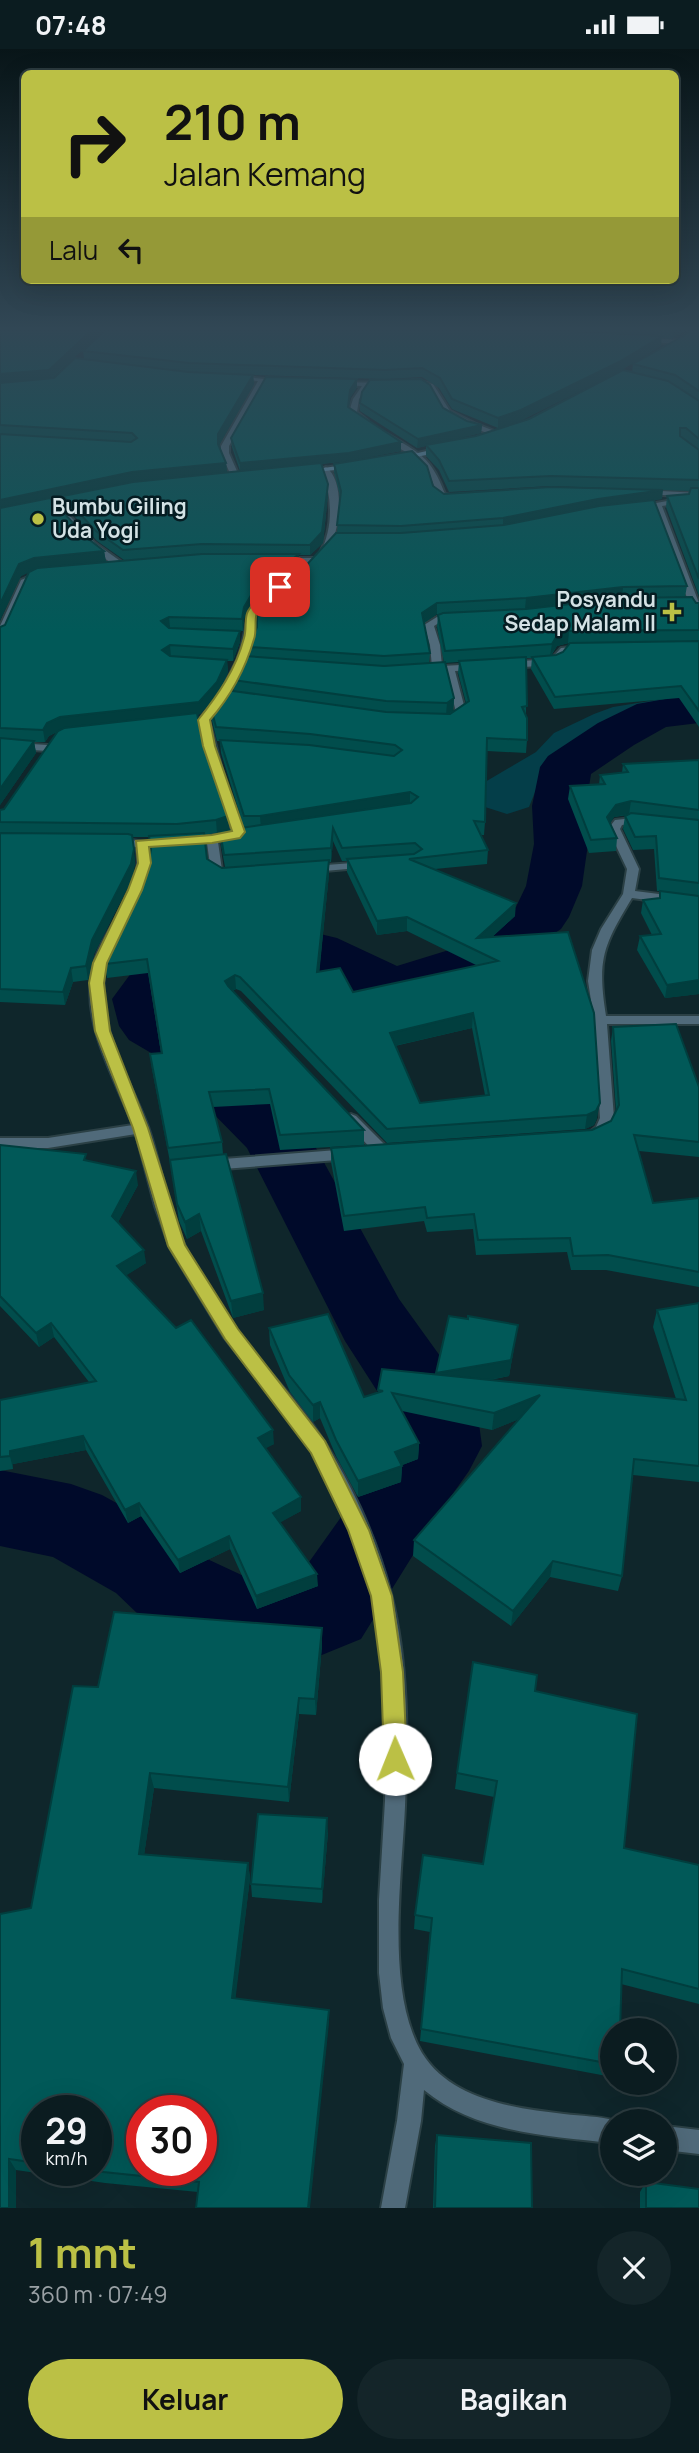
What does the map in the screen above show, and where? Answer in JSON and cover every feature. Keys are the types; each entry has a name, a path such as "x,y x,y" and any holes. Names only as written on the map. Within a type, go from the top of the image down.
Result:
{"street":[{"path":"234,431 225,446 232,478 247,477"},
{"path":"376,431 416,454 433,471 442,496 465,498"},
{"path":"488,431 498,434"},
{"path":"485,438 507,431"},
{"path":"384,460 460,445"},
{"path":"302,472 327,473 360,464"},
{"path":"305,570 324,552 332,538 334,491 327,473"},
{"path":"640,492 699,496"},
{"path":"633,507 699,496"},
{"path":"67,502 51,506 92,545 121,566"},
{"path":"657,504 667,525 684,583 697,607"},
{"path":"332,538 345,538"},
{"path":"273,561 314,561"},
{"path":"110,567 146,564"},
{"path":"0,636 25,580 55,573"},
{"path":"192,721 204,720 224,697 250,637 250,622 256,606 288,583"},
{"path":"682,603 697,607"},
{"path":"437,670 435,645 429,625 440,619 463,617"},
{"path":"237,636 250,637"},
{"path":"502,666 554,662 558,660 561,651 593,649"},
{"path":"223,667 253,664"},
{"path":"411,671 489,666"},
{"path":"438,722 457,719 461,713 450,669"},
{"path":"224,697 237,699"},
{"path":"204,720 209,746 239,829 236,835"},
{"path":"0,745 51,744 40,759"},
{"path":"209,746 222,747"},
{"path":"578,1138 589,1137 602,1130 607,1118 600,1020 594,981 598,950 607,929 629,894 633,869 614,829 619,822 650,820"},
{"path":"177,842 249,836"},
{"path":"212,839 217,872 224,876 236,875"},
{"path":"97,840 147,844 145,863 100,963 96,983 103,1031 160,1171 177,1246 231,1334 318,1447 358,1530 382,1596 392,1672 395,1739 389,1935 393,1997 404,2044 415,2064 441,2090 506,2118 600,2130"},
{"path":"297,870 374,865"},
{"path":"629,894 699,903"},
{"path":"600,1020 699,1020"},
{"path":"192,1167 388,1151 345,1112"},
{"path":"0,1143 48,1143 141,1128"},
{"path":"393,2208 410,2121 415,2064"},
{"path":"677,2139 699,2142"}],"shaded area":[{"path":"699,693 696,702 685,709 633,717 620,727 546,765 529,807 507,814 485,807 485,782 536,752 554,733 613,707"}],"building":[{"path":"95,431 220,431 218,444 226,463 132,472 0,500 0,434 131,442 137,438 132,433"},
{"path":"235,431 384,431 401,442 349,453 240,463 231,438"},
{"path":"405,431 456,431 418,439"},
{"path":"492,431 680,431 680,436 699,450 699,480 551,476 449,481 439,460 426,445"},
{"path":"689,431 699,431 699,439"},
{"path":"412,451 427,466 433,486 444,494 551,487 663,490 598,499 503,518 401,526 337,525 341,491 334,464"},
{"path":"321,463 328,484 322,532 310,545 202,544 123,550 96,531 63,496 133,482"},
{"path":"691,488 699,488 699,579 667,496 689,494"},
{"path":"50,498 86,537 104,551 34,558 19,564 0,604 0,508"},
{"path":"654,500 687,586 623,587 526,598 437,603 422,613 430,653 384,656 249,647 257,627 257,611 262,598 301,571 336,533 401,533 504,525 599,506"},
{"path":"202,554 299,554 256,587 244,607 242,619 169,617 161,621 169,628 240,631 233,649 170,645 162,650 170,656 227,660 217,682 199,702 60,717 47,723 43,730 0,728 0,627 5,625 29,572 37,568"},
{"path":"692,597 699,603 699,630 569,631 558,634 552,644 445,651 438,615 624,598"},
{"path":"699,641 699,711 681,686 555,697 532,657 556,655 563,652 570,643"},
{"path":"244,656 384,666 445,662 454,698 447,703 386,701 233,680"},
{"path":"526,657 527,706 522,707 527,718 527,740 487,738 485,822 474,821 488,850 409,859 516,903 477,938 568,932 594,1013 600,1103 596,1111 587,1115 387,1129 240,977 235,975 225,981 228,986 364,1130 280,1135 269,1089 209,1092 222,1142 168,1148 150,1054 162,1053 147,959 105,964 112,939 147,868 151,850 149,836 204,833 207,859 222,868 329,860 317,972 340,968 353,992 498,961 407,917 377,921 347,859 414,854 422,849 415,843 342,848 333,828 331,848 224,855 220,831 411,803 418,797 410,792 260,816 244,816 220,740 309,745 394,756 402,750 395,745 310,734 216,727 211,708 226,690 386,712 450,714 469,701 459,661","holes":["473,1013 489,1095 420,1103 390,1033"]},
{"path":"197,713 201,734 228,816 177,824 0,822 0,810 4,809 58,731 64,728"},
{"path":"0,738 34,741 0,789"},
{"path":"699,760 699,810 631,801 616,805 607,817 617,838 591,840 570,786 605,784 600,775 628,772 623,764"},
{"path":"631,813 699,820 699,883 659,878 656,836 635,837 625,816"},
{"path":"0,833 132,835 134,849 131,864 92,940 86,966 71,968 63,992 0,989"},
{"path":"660,891 699,896 699,980 667,985 640,936 661,934 643,900 660,898"},
{"path":"676,1024 699,1087 699,1142 634,1135 653,1203 699,1198 699,1272 608,1255 573,1256 570,1238 478,1240 474,1214 427,1218 425,1207 344,1216 331,1148 592,1130 611,1121 619,1105 613,1027"},
{"path":"0,1145 86,1154 84,1160 136,1171 112,1216 144,1250 117,1266 176,1328 191,1320 273,1430 258,1438 301,1497 273,1513 317,1574 256,1596 229,1536 178,1560 139,1503 125,1510 83,1436 10,1451 10,1456 0,1457 0,1400 96,1381 51,1323 36,1333 0,1296"},
{"path":"226,1154 263,1293 231,1301 199,1214 185,1222 177,1204 170,1160"},
{"path":"699,1303 699,1466 634,1459 622,1576 553,1561 513,1611 414,1540 540,1395 494,1413 392,1393 419,1443 395,1452 402,1466 358,1481 320,1402 313,1405 289,1375 269,1328 328,1314 364,1397 383,1391 378,1390 382,1369 686,1400 657,1310"},
{"path":"449,1316 468,1319 468,1316 518,1325 511,1360 436,1373"},
{"path":"114,1612 322,1628 315,1699 299,1698 288,1787 150,1773 139,1854 248,1863 232,1998 329,2010 308,2208 196,2208 199,2186 217,2186 217,2095 126,2095 126,2174 112,2173 112,2095 21,2095 21,2161 9,2159 9,2208 0,2208 0,1914 31,1908 73,1686 98,1687"},
{"path":"473,1662 537,1675 535,1691 637,1714 624,1848 699,1865 699,1989 622,1969 620,2018 600,2018 600,2062 421,2029 432,1918 415,1915 423,1855 483,1864 497,1781 457,1773"},
{"path":"258,1814 327,1818 322,1889 251,1884"},
{"path":"437,2135 531,2143 532,2208 435,2208"},
{"path":"646,2186 699,2189 699,2208 646,2208"}],"waterway":[{"path":"0,1508 71,1522 147,1565 171,1586 239,1619 285,1627 329,1609 409,1487 440,1446 437,1416 372,1320 275,1134 181,1042 151,1026 143,999 162,974 201,950 262,948 316,951 393,988 470,963 540,917 554,886 561,844 559,806 566,767 616,734 654,714 699,708"}],"place":[{"name":"Bumbu Giling Uda Yogi","path":"38,519"},
{"name":"Posyandu Sedap Malam II","path":"672,612"}],"route":[{"path":"280,587 262,600 251,613 250,637 240,663 224,697 204,720 209,746 238,832 225,838 141,844 145,851 145,863 100,963 96,983 103,1031 141,1128 177,1246 231,1334 318,1447 358,1530 382,1596 392,1672 395,1759"}]}
